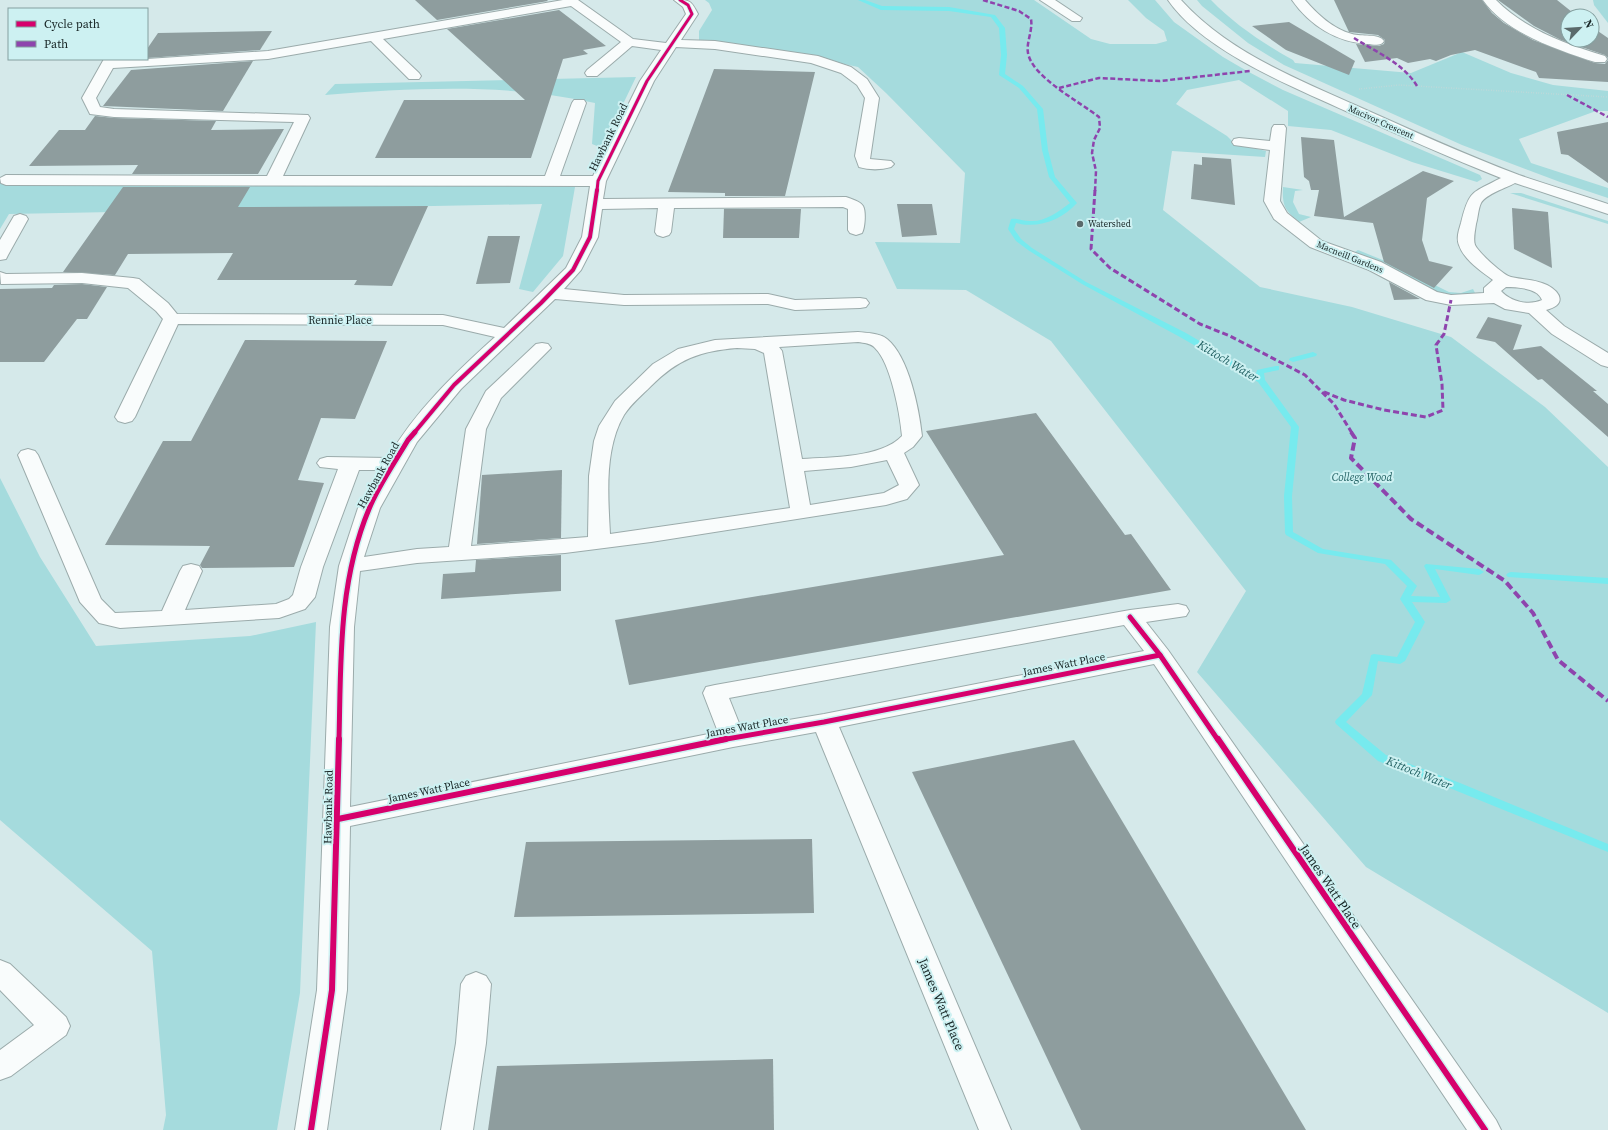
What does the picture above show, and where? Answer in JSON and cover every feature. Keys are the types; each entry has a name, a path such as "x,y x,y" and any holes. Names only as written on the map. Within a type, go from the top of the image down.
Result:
{"street":[{"name":"Hawbank Road","path":"311,1130 332,990 338,819 342,627 350,566 369,508 408,440 454,385 573,270 590,237 598,182 646,81 692,14 688,5 680,0"},
{"path":"1046,0 1076,18"},
{"name":"Macivor Crescent","path":"1174,0 1192,20 1218,40 1276,75 1448,152 1514,178 1608,209"},
{"path":"1298,0 1308,12 1320,22 1347,37 1378,41"},
{"path":"1489,0 1522,28 1571,50 1600,59"},
{"path":"273,180 303,118 114,113 95,111 89,98 109,62 268,55 572,1 628,42 672,45 715,45 813,59 846,70 862,82 872,98 862,156 864,164 886,164"},
{"path":"374,37 414,76"},
{"path":"1333,44 1347,37"},
{"path":"592,73 628,42"},
{"path":"1550,56 1571,50"},
{"path":"551,181 579,102"},
{"name":"Macneill Gardens","path":"1279,128 1272,201 1280,216 1316,244 1375,266 1432,296 1451,300 1496,298"},
{"path":"1240,142 1277,146"},
{"path":"1506,282 1478,260 1467,245 1466,234 1474,201 1482,194 1514,178"},
{"path":"6,180 598,182"},
{"path":"595,204 846,202 856,208 856,230"},
{"path":"663,232 668,203"},
{"path":"0,255 20,219"},
{"path":"0,277 1,279 82,278 133,283 162,307 172,319 157,354 125,417"},
{"path":"1506,282 1520,282 1533,285 1544,290 1550,296 1551,302 1544,306 1533,308 1513,306 1496,298 1492,292 1493,288 1498,284 1506,282"},
{"path":"550,293 624,300 768,299 795,305 860,303"},
{"path":"1533,308 1558,330 1608,361"},
{"name":"Rennie Place","path":"172,319 443,320 507,334"},
{"path":"599,542 598,509 600,468 605,438 614,414 656,369 671,358 708,346 753,343 858,337 871,338 881,344 893,359 911,419 912,436 904,445 893,451 869,457 792,466"},
{"path":"753,343 766,345 774,350 801,513"},
{"path":"459,553 476,429 493,395 542,348"},
{"path":"350,566 417,556 599,542 651,536 801,513 898,496 906,490 909,485 893,451"},
{"path":"28,455 91,602 107,618 120,621 279,611 297,604 304,597 312,567 351,463"},
{"path":"327,463 394,464"},
{"path":"170,618 191,571"},
{"name":"James Watt Place","path":"733,738 715,693 1130,617 1178,611"},
{"name":"James Watt Place","path":"1130,617 1160,655 1485,1130"},
{"name":"James Watt Place","path":"338,819 733,738 824,722 1160,655"},
{"name":"James Watt Place","path":"824,722 995,1130"},
{"path":"0,972 55,1026 0,1067"},
{"path":"457,1130 471,1043 476,984"}],"path":[{"path":"1353,90 1398,85 1608,97"}],"green space":[{"name":"College Wood","path":"705,0 1034,0 1091,39 1110,44 1156,44 1167,41 1164,31 1146,18 1128,0 1155,0 1174,22 1223,57 1247,71 1283,90 1480,175 1482,179 1477,182 1412,162 1331,130 1288,126 1288,111 1239,80 1187,90 1176,104 1227,136 1235,144 1266,151 1265,157 1172,151 1163,210 1260,287 1352,307 1451,337 1545,407 1608,467 1608,1013 1366,867 1197,672 1246,591 1051,341 966,290 897,289 875,242 960,243 965,173 886,93 858,67 794,53 699,40 699,31 712,10 709,3"},
{"path":"1197,0 1211,0 1230,18 1260,40 1293,60 1295,63 1411,73 1462,52 1511,73 1553,85 1608,91 1608,111 1596,111 1519,139 1531,163 1608,188 1608,198 1560,182 1462,145 1284,65 1248,43 1202,6"},
{"path":"1593,0 1608,0 1608,23 1600,13 1600,8 1596,8"},
{"path":"636,77 602,148 592,144 595,103 528,92 494,90 392,90 325,95 335,84"},
{"path":"0,181 551,181 575,187 563,256 533,292 519,289 542,204 9,214 0,229"},
{"path":"1283,187 1303,190 1295,191 1293,202 1299,214 1311,217 1299,222 1290,214 1285,207"},
{"path":"1510,193 1521,193 1608,221 1608,224"},
{"path":"1358,250 1390,263 1449,292 1461,293 1473,289 1475,293 1460,297 1439,293 1352,254"},
{"path":"0,478 40,557 96,646 250,636 316,622 300,993 277,1130 163,1130 166,1115 152,951 0,820"}],"building":[{"path":"415,0 547,0 548,1 437,20"},
{"path":"1334,0 1482,0 1492,13 1504,23 1533,40 1595,63 1605,64 1608,60 1608,82 1539,78 1536,72 1475,50 1451,55 1436,61 1430,59 1408,63 1397,58 1365,62 1356,44 1379,46 1384,44 1385,40 1378,35 1349,32"},
{"path":"1498,0 1557,0 1567,8 1560,8 1560,39 1534,26"},
{"path":"559,10 606,46 583,50 588,54 563,59 531,158 375,158 404,100 525,100 447,29"},
{"path":"1289,22 1355,61 1349,75 1286,50 1252,26"},
{"path":"272,31 260,50 148,58 148,48 158,33"},
{"path":"1600,32 1608,38 1608,58 1605,55 1584,48 1600,48"},
{"path":"253,61 223,111 103,106 131,70"},
{"path":"714,69 815,72 785,196 725,196 725,193 668,192"},
{"path":"95,116 114,118 216,121 211,130 284,129 258,174 132,174 138,165 29,166 59,130 85,130"},
{"path":"1608,122 1608,183 1568,155 1561,154 1557,132"},
{"path":"1301,137 1334,140 1344,217 1423,171 1454,181 1427,198 1422,240 1429,261 1453,267 1434,288 1384,262 1373,223 1314,216 1319,190 1311,190 1309,181 1304,177"},
{"path":"1202,157 1231,159 1235,205 1191,199 1194,164 1202,165"},
{"path":"123,187 250,187 238,207 428,206 392,286 354,285 357,280 217,280 233,253 128,254 115,275 63,272"},
{"path":"897,204 932,204 937,235 902,237"},
{"path":"1512,208 1548,212 1552,268 1514,249"},
{"path":"724,209 801,209 799,238 723,238"},
{"path":"488,236 520,236 510,283 476,284"},
{"path":"1389,282 1420,299 1394,300"},
{"path":"82,284 107,287 87,319 77,319 44,362 0,362 0,289 52,288 54,285"},
{"path":"1488,317 1522,325 1513,350 1541,346 1597,391 1593,391 1608,404 1608,437 1542,379 1538,380 1495,342 1476,338"},
{"path":"245,340 387,341 355,419 321,418 298,480 324,483 294,567 202,568 200,565 210,546 105,545 163,441 191,441"},
{"path":"1036,413 1125,535 1131,534 1171,590 629,685 615,620 1004,555 926,431"},
{"path":"562,470 561,538 477,544 482,475"},
{"path":"561,555 561,591 441,599 443,574 475,572 476,560"},
{"path":"1074,740 1306,1130 1081,1130 912,772"},
{"path":"812,839 814,913 514,917 526,842"},
{"path":"773,1059 774,1130 488,1130 497,1066"}],"waterway":[{"name":"Kittoch Water","path":"861,0 881,8 949,9 993,16 1002,28 1004,55 1002,75 1021,87 1040,109 1045,150 1052,177 1074,203 1053,217 1038,223 1013,220 1011,229 1018,240 1084,283 1183,335 1261,380"},
{"path":"1293,360 1313,354"},
{"path":"1261,380 1260,372 1276,368"},
{"name":"Kittoch Water","path":"1261,380 1295,427 1288,496 1289,533 1321,551 1388,562 1412,586 1405,599"},
{"path":"1405,599 1446,600 1429,566 1479,572"},
{"path":"1511,575 1608,581"},
{"name":"Kittoch Water","path":"1405,599 1420,622 1400,661 1374,657 1367,695 1340,722 1382,758 1456,786 1608,848"}],"marked path":[{"path":"983,0 1019,11 1031,19 1032,28 1028,45 1028,54 1031,62 1058,88 1099,117 1100,128 1094,140 1092,153 1096,171 1091,249 1110,268 1200,324 1230,336 1305,375 1334,404 1355,438 1351,458 1411,519 1505,581 1533,613 1558,660 1608,701"},
{"path":"1354,38 1398,65 1413,79 1417,86"},
{"path":"1059,88 1099,78 1160,81 1250,71"},
{"path":"1567,95 1608,117"},
{"path":"1324,392 1344,400 1384,410 1426,417 1443,410 1442,384 1436,345 1444,334 1451,300"}],"cycle path":[{"path":"311,1130 332,990 342,627 350,566 369,508 408,440 454,385 541,303 573,270 590,237 598,181 647,81 692,14 688,5 680,0"},
{"path":"1130,617 1160,655 1485,1130"},
{"path":"338,819 733,738 824,722 1160,655"}],"place":[{"name":"Watershed","path":"1080,224"}]}
